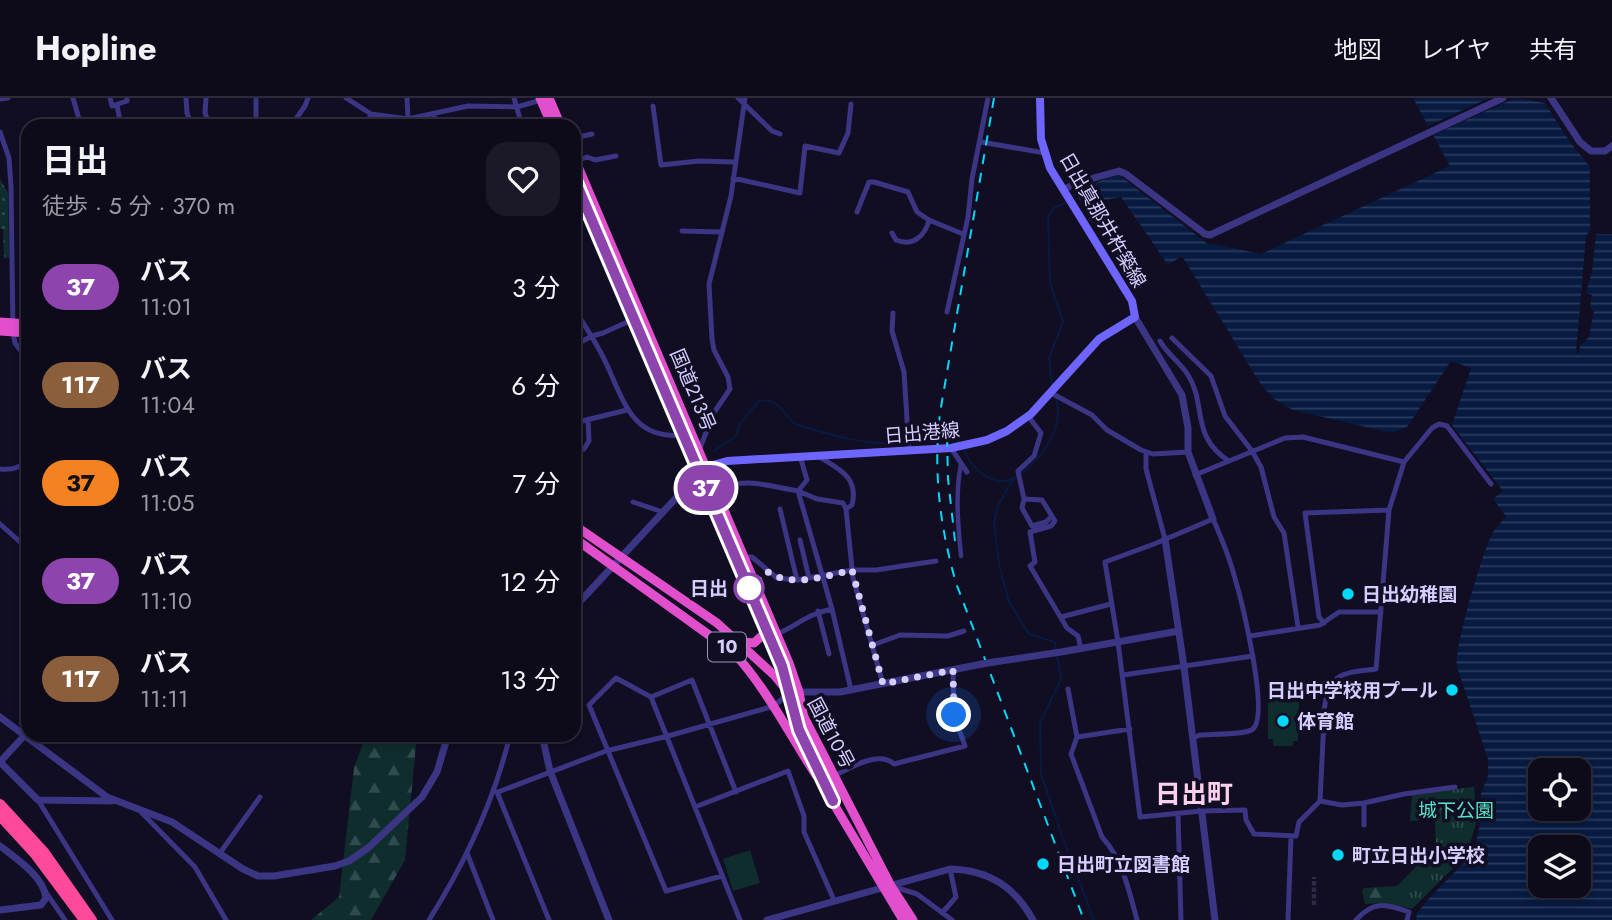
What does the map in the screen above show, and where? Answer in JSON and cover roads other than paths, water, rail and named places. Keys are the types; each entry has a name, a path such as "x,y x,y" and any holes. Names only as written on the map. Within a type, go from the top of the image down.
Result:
{"highway":[{"path":"544,98 550,119"},
{"path":"544,98 557,119"},
{"name":"国道213号","path":"581,174 772,632"},
{"name":"国道213号","path":"581,194 634,319 688,434 699,451 703,470 716,489 772,632 784,673 794,692 799,730 833,801"},
{"path":"0,322 21,331"},
{"path":"0,331 21,326"},
{"name":"国道10号","path":"581,529 717,623 794,692 804,718 903,920"},
{"name":"国道10号","path":"581,543 734,653 751,672 887,886 913,920"},
{"path":"740,642 754,643 772,632"},
{"path":"0,804 45,853 92,920"},
{"path":"0,816 34,853 84,920"},
{"path":"0,824 60,886"}],"main road":[{"name":"日出真那井杵築線","path":"1040,98 1039,123 1051,168 1132,301 1135,317"},
{"name":"日出港線","path":"703,470 727,461 951,448 987,440 1007,431 1028,416 1099,339 1135,317"}],"street":[{"path":"0,99 8,98"},
{"path":"73,98 79,119"},
{"path":"110,98 112,106 127,102 127,98"},
{"path":"186,98 189,119"},
{"path":"206,98 207,119"},
{"path":"256,98 256,119"},
{"path":"296,119 308,98"},
{"path":"346,98 371,114 408,119 468,106 517,107 544,98"},
{"path":"359,107 362,98"},
{"path":"407,98 408,119"},
{"path":"514,98 520,119"},
{"path":"738,98 745,100 772,131 780,134"},
{"path":"947,312 951,305 988,98"},
{"path":"1063,190 1076,183 1119,171 1210,235 1503,98"},
{"path":"1551,98 1580,142 1591,151 1605,151 1612,145"},
{"path":"699,451 713,414 730,389 715,349 709,284 733,178 745,100"},
{"path":"117,104 120,119"},
{"path":"733,178 800,193 805,146 839,153 848,134 851,104"},
{"path":"653,106 661,165 699,161 735,162"},
{"path":"369,119 371,114"},
{"path":"434,114 435,119"},
{"path":"0,132 9,158 13,328 21,351"},
{"path":"581,136 592,134"},
{"path":"981,142 1045,153"},
{"path":"581,158 595,160 616,156"},
{"path":"857,212 869,182 874,182 908,192 918,212 929,220 963,234"},
{"path":"892,233 896,240 908,243 920,238 929,220"},
{"path":"682,231 722,232"},
{"path":"893,313 891,331 904,372 909,451"},
{"path":"1135,317 1182,395 1188,428 1188,452 1234,573 1250,636 1258,690 1256,727 1249,732 1200,735 1193,738"},
{"path":"581,319 592,335 634,420 660,434 688,434"},
{"path":"581,342 634,319"},
{"path":"1172,338 1211,376 1225,416 1261,467 1274,517 1284,533 1298,628"},
{"path":"1160,341 1188,374 1195,392 1202,429 1215,452 1229,461"},
{"path":"1052,392 1092,415 1107,430 1146,452 1188,452"},
{"path":"581,421 627,410"},
{"path":"1028,416 1041,433 1034,456 1018,471 1024,499 1022,508 1032,526 1050,518"},
{"path":"584,449 589,441 588,419"},
{"path":"1213,519 1105,562 1123,676 1140,817 1245,810 1246,820 1254,834 1291,837 1297,834 1299,822 1320,801 1325,694 1330,684 1348,672 1377,669 1390,510 1404,462 1432,428 1439,424 1447,426 1491,485"},
{"path":"1195,475 1286,438 1303,437 1404,462"},
{"path":"951,448 967,472"},
{"path":"1146,452 1146,470 1165,539 1179,631 1215,920"},
{"path":"798,491 807,480 800,456"},
{"path":"817,456 850,479 855,495 852,505 846,509"},
{"path":"961,463 957,482 961,556"},
{"path":"0,469 9,470 21,466"},
{"path":"581,600 703,470"},
{"path":"716,489 738,482 750,482 843,503 846,509 852,570 883,684"},
{"path":"798,491 832,609 851,690"},
{"path":"1024,499 1042,500 1055,521 1051,526 1030,532 1035,562 1030,566 1067,628 1078,636 1081,649"},
{"path":"634,502 663,512"},
{"path":"780,509 797,580"},
{"path":"1324,623 1319,617 1305,513 1390,510"},
{"path":"0,524 21,543"},
{"path":"800,540 809,578"},
{"path":"744,557 752,557 777,578 797,580 852,570 876,570 945,559"},
{"path":"1061,617 1111,604"},
{"path":"772,632 794,627 800,620 818,611 832,609"},
{"path":"818,611 829,654"},
{"path":"1250,636 1324,623 1339,612 1381,612"},
{"path":"873,645 900,635 948,636 964,631"},
{"path":"496,791 606,751 774,706 794,692 851,690 982,664 1179,631"},
{"path":"1123,676 1253,656"},
{"path":"834,776 865,762 887,760 894,764 965,746 954,715 953,670"},
{"path":"722,876 666,891 589,705 617,678 651,697 740,920"},
{"path":"651,697 692,680 736,792"},
{"path":"1068,689 1077,737 1071,754 1102,837 1122,868 1137,920"},
{"path":"0,717 21,734"},
{"path":"1077,737 1130,729"},
{"path":"21,739 0,762 38,800 111,920"},
{"path":"32,742 107,797 172,822 258,876 335,866 349,861 368,848 422,797 437,772 446,742"},
{"path":"429,920 467,853 496,791 508,742"},
{"path":"544,742 550,771 609,920"},
{"path":"695,807 788,771 804,816 806,837 834,900"},
{"path":"1320,801 1342,805 1364,803 1430,789 1455,787"},
{"path":"496,791 549,920"},
{"path":"220,853 260,797"},
{"path":"38,800 116,802"},
{"path":"1364,803 1364,825"},
{"path":"139,810 195,867 226,920"},
{"path":"1178,813 1181,920"},
{"path":"1288,920 1291,837"},
{"path":"0,846 38,879 65,920"},
{"path":"467,853 493,920"},
{"path":"942,913 956,897 950,869"},
{"path":"767,920 795,915 834,900 950,869 976,872 1002,883 1020,899 1033,920"},
{"path":"887,886 917,894 952,920"},
{"path":"0,910 41,905 45,901 46,893"},
{"path":"1356,920 1366,909 1379,904 1409,912 1408,920"},
{"path":"434,912 437,920"},
{"path":"795,915 802,920"}],"water":[{"path":"1413,98 1489,98 1428,126"},
{"path":"1515,98 1545,103 1590,167 1590,230 1586,236 1576,353 1579,353 1580,346 1589,337 1594,311 1590,307 1592,295 1586,293 1592,272 1596,234 1612,234 1612,920 1416,920 1417,913 1431,896 1473,854 1482,816 1481,794 1488,776 1488,759 1457,667 1457,657 1482,560 1492,534 1506,516 1493,499 1503,491 1452,425 1471,368 1451,361 1407,427 1392,433 1293,410 1274,399 1260,383 1182,256 1168,265 1121,197 1082,204 1074,191 1118,174 1209,245 1261,254 1450,166 1433,135"}],"waterway":[{"path":"1052,386 1049,358 1063,322 1050,283 1048,217 1054,208 1067,202"},
{"path":"1021,474 1045,450 1055,430 1058,409 1056,398"},
{"path":"714,451 736,436 740,423 759,401 775,403 793,423 813,430 861,441 905,442"},
{"path":"911,442 956,439 959,442"},
{"path":"964,450 973,465 985,476 1000,481 1017,477"},
{"path":"1013,480 998,505 994,523 999,564 1009,602 1029,634 1055,642 1056,650"},
{"path":"1057,655 1061,679 1040,723 1041,774 1094,920"}],"tunnel":[{"path":"1314,877 1314,905"}],"railway":[{"path":"994,98 940,413 937,457 939,499 956,583 1084,920"},
{"path":"947,437 948,479 955,541"}],"place":[{"name":"日出","path":"749,588"},
{"name":"日出幼稚園","path":"1348,594"},
{"name":"日出中学校用プール","path":"1452,690"},
{"name":"体育館","path":"1283,721"},
{"name":"町立日出小学校","path":"1338,855"},
{"name":"日出町立図書館","path":"1043,864"}],"district":[{"name":"日出町","path":"1194,794"}],"park label":[{"name":"城下公園","path":"1456,810"}]}
